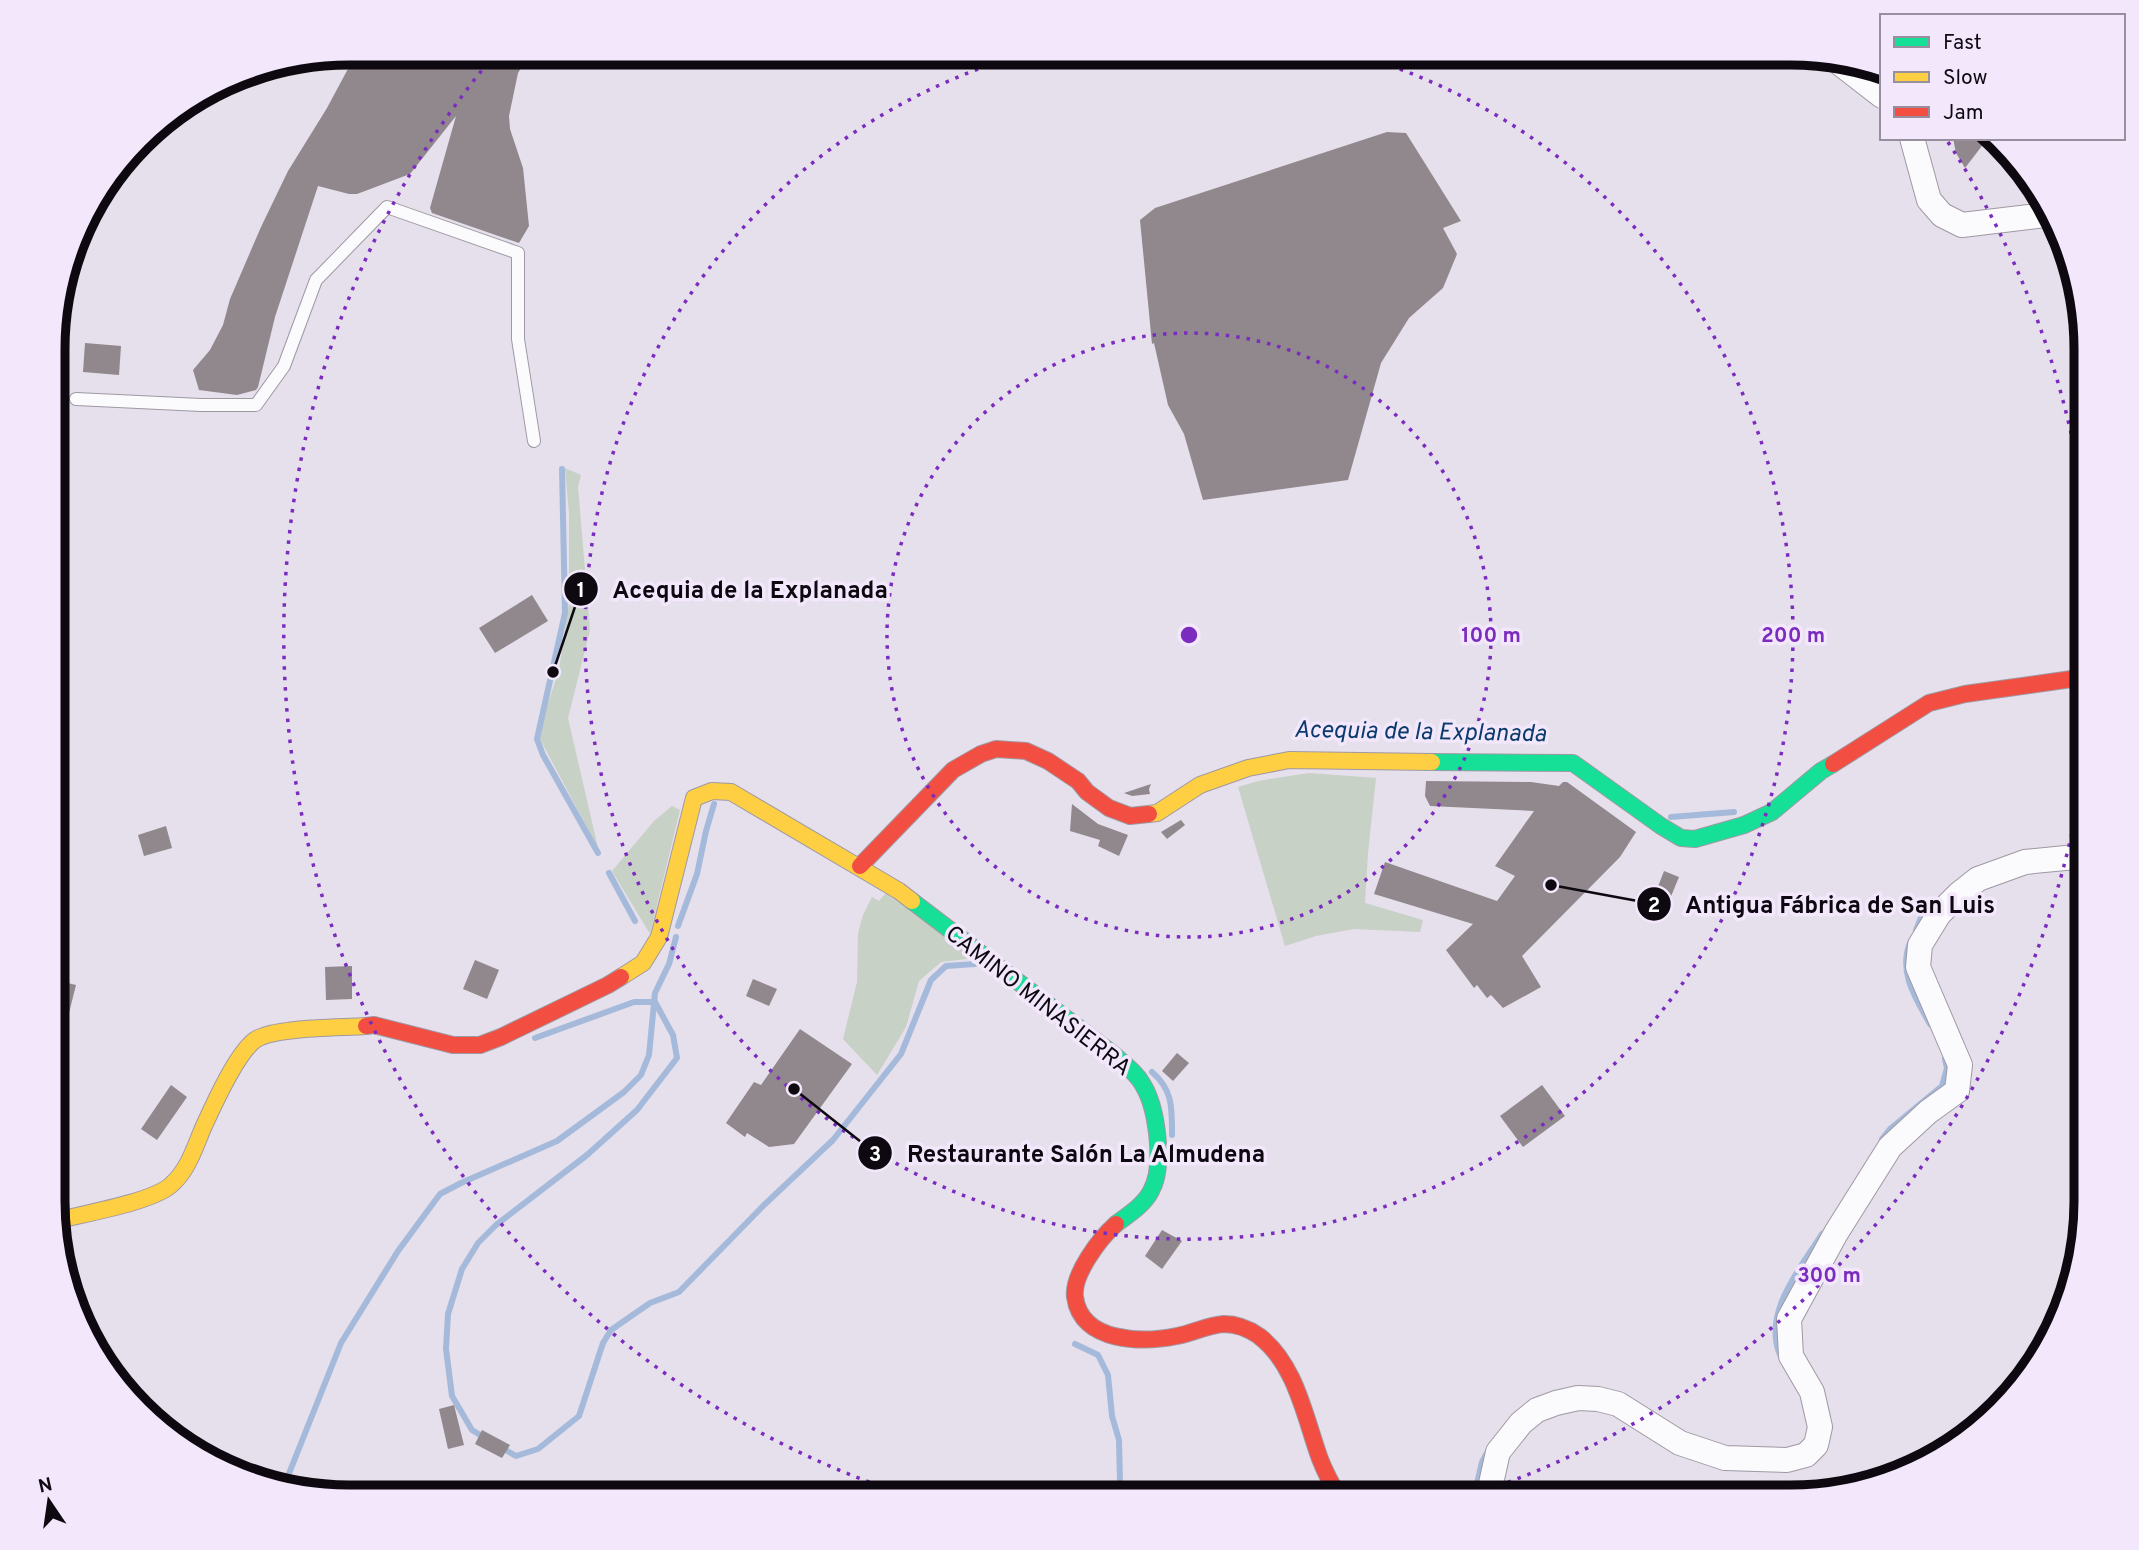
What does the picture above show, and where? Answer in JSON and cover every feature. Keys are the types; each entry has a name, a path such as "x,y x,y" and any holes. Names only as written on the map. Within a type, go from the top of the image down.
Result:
{"street":[{"path":"1849,71 1880,94"},
{"path":"1913,140 1929,200 1942,215 1962,225 2041,215"},
{"path":"860,866 953,770 996,749 1027,751 1048,761 1078,781 1087,792 1109,808 1130,816 1157,813 1200,785 1248,768 1289,760 1573,763 1661,826 1681,838 1695,839 1744,825 1772,812 1821,771 1929,703 1965,694 2074,679"},
{"name":"CAMINO MINASIERRA","path":"65,1219 152,1197 172,1185 187,1164 213,1105 245,1049 256,1039 271,1033 374,1025 453,1045 480,1045 608,985 643,963 659,937 694,798 713,789 731,792 899,891 1138,1076 1146,1089 1153,1111 1157,1142 1157,1167 1153,1189 1140,1205 1111,1229 1094,1248 1078,1279 1074,1297 1085,1321 1098,1331 1139,1338 1162,1339 1211,1325 1226,1324 1241,1327 1259,1337 1292,1380 1321,1462 1333,1485"},
{"path":"1491,1485 1498,1452 1521,1423 1537,1410 1578,1398 1618,1404 1680,1443 1725,1458 1787,1460 1806,1455 1816,1445 1820,1427 1812,1392 1791,1356 1789,1319 1836,1233 1890,1147 1928,1112 1957,1091 1960,1065 1918,967 1920,945 1939,914 1978,879 2025,862 2074,857"}],"lane":[{"path":"76,399 256,405 284,366 316,280 387,207 517,253 518,340 534,441"}],"shaded area":[{"path":"565,468 581,475 578,487 590,630 568,718 598,848 540,739 545,712 559,670 569,602 569,513"},
{"path":"1309,773 1376,778 1365,903 1423,920 1420,932 1354,929 1316,936 1285,946 1238,787"},
{"path":"672,806 680,810 650,934 612,871 654,821"},
{"path":"886,893 975,958 941,962 919,981 906,1027 877,1075 843,1039 857,982 858,933 863,915 872,897 879,901"}],"building":[{"path":"350,65 523,65 518,73 509,116 510,129 523,168 529,226 519,243 432,213 430,208 456,116 410,174 357,194 318,186 275,317 258,387 237,395 199,390 193,370 210,350 223,325 230,299 261,227 288,171"},
{"path":"1387,132 1406,133 1461,221 1443,228 1457,254 1443,288 1409,318 1381,363 1348,480 1203,500 1184,434 1168,405 1154,343 1152,344 1140,220 1155,208"},
{"path":"1953,140 1985,142 1965,168 1956,153"},
{"path":"85,343 121,346 119,375 83,372"},
{"path":"532,595 548,621 495,653 479,628"},
{"path":"1426,781 1531,782 1559,786 1567,782 1636,832 1620,857 1522,956 1541,987 1503,1008 1491,995 1487,998 1477,985 1474,988 1446,950 1473,924 1374,894 1385,862 1497,901 1515,876 1495,866 1534,811 1430,806 1425,796"},
{"path":"1151,784 1150,794 1132,796 1124,793"},
{"path":"1072,804 1098,824 1128,835 1119,856 1098,846 1100,840 1070,831"},
{"path":"1181,820 1185,825 1167,839 1161,832"},
{"path":"166,826 172,848 144,856 138,835"},
{"path":"1664,871 1679,877 1665,911 1651,905"},
{"path":"475,960 499,970 487,999 463,989"},
{"path":"352,966 352,999 326,1000 325,967"},
{"path":"753,979 777,989 769,1006 746,996"},
{"path":"65,982 76,985 65,1029"},
{"path":"800,1029 852,1064 794,1144 769,1147 747,1133 745,1137 726,1123 754,1082 761,1085"},
{"path":"1177,1053 1189,1063 1173,1081 1162,1071"},
{"path":"171,1085 187,1097 157,1140 141,1129"},
{"path":"1542,1085 1565,1116 1523,1147 1500,1116"},
{"path":"1162,1230 1182,1241 1162,1269 1145,1256"},
{"path":"454,1405 464,1445 448,1449 439,1409"},
{"path":"482,1430 510,1445 502,1458 475,1444"}],"waterway":[{"name":"Acequia de la Explanada","path":"562,469 565,613 537,739 543,755 598,853"},
{"name":"Acequia de la Explanada","path":"678,926 697,874 714,804"},
{"name":"Acequia de la Explanada","path":"1671,817 1734,812"},
{"path":"609,873 635,921"},
{"path":"1916,930 1922,915 1930,907"},
{"path":"287,1479 341,1343 398,1251 440,1194 557,1141 624,1092 641,1075 649,1055 655,993 669,964 676,937"},
{"path":"1910,943 1907,975 1914,995 1930,1024"},
{"path":"500,1447 516,1456 538,1449 579,1416 603,1343 611,1330 650,1303 679,1292 764,1205 833,1140 901,1054 931,980 946,966 975,964"},
{"path":"485,1438 472,1430 452,1396 446,1349 448,1314 462,1269 478,1243 496,1225 587,1155 637,1110 677,1058 673,1035 655,1002 634,1002 535,1038"},
{"path":"1882,1139 1890,1129 1942,1086 1947,1068 1945,1059"},
{"path":"1152,1072 1168,1093 1172,1135"},
{"path":"1781,1357 1776,1341 1779,1308 1794,1277 1822,1234"},
{"path":"1075,1344 1098,1355 1108,1375 1112,1416 1119,1440 1120,1485"},
{"path":"1477,1485 1487,1453"}],"traffic: fast":[{"path":"1432,762 1573,763 1661,826 1681,838 1695,839 1744,825 1772,812 1833,764"},
{"path":"912,901 1113,1054 1140,1080 1148,1095 1155,1122 1158,1168 1148,1196 1116,1224"}],"traffic: slow":[{"path":"1149,814 1157,813 1200,785 1248,768 1289,760 1432,762"},
{"path":"621,977 643,963 659,937 694,798 712,791 731,792 912,901"},
{"path":"65,1219 134,1202 172,1184 187,1165 233,1068 255,1040 291,1030 366,1026"}],"traffic: jam":[{"path":"1833,764 1929,703 1965,694 2074,679"},
{"path":"860,866 953,770 996,749 1026,751 1048,761 1078,781 1087,792 1109,808 1130,816 1149,814"},
{"path":"366,1026 374,1025 453,1045 480,1045 621,977"},
{"path":"1116,1224 1095,1247 1082,1268 1075,1288 1080,1312 1089,1323 1101,1331 1131,1339 1177,1336 1224,1324 1242,1327 1259,1336 1272,1348 1291,1376 1320,1459 1333,1485"}],"place":[{"name":"Acequia de la Explanada","path":"553,672"},
{"name":"Antigua Fábrica de San Luis","path":"1551,885"},
{"name":"Restaurante Salón La Almudena","path":"794,1089"}]}
